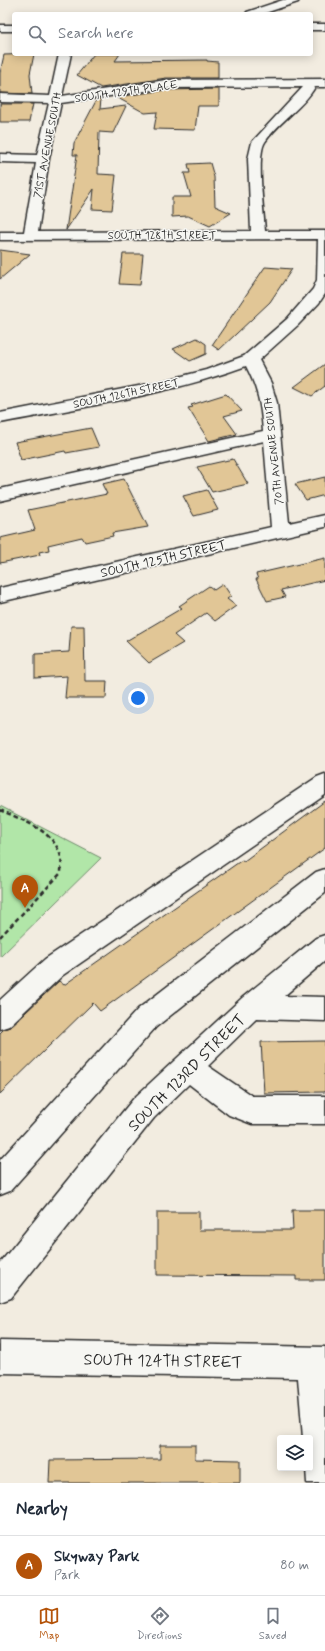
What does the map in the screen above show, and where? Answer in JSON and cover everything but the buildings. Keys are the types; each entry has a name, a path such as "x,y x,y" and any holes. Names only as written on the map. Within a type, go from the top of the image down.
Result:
{"street":[{"path":"257,12 294,0"},
{"path":"313,27 325,27"},
{"path":"0,28 12,28"},
{"name":"71ST AVENUE SOUTH","path":"30,236 43,159 65,56"},
{"path":"258,235 254,159 258,142 287,110 306,92 311,83"},
{"name":"SOUTH 129TH PLACE","path":"0,98 41,98 55,100 70,99 166,84 325,83"},
{"path":"0,158 43,159"},
{"name":"SOUTH 128TH STREET","path":"0,236 325,236"},
{"path":"250,359 289,324 320,290 324,280 325,236"},
{"name":"SOUTH 126TH STREET","path":"0,418 160,387 212,373 250,359"},
{"name":"70TH AVENUE SOUTH","path":"250,359 264,383 267,396 281,532"},
{"path":"0,495 272,434"},
{"name":"SOUTH 125TH STREET","path":"0,595 325,521"},
{"path":"0,1016 54,967 325,783"},
{"path":"0,1181 147,1018 325,879"},
{"name":"SOUTH 123RD STREET","path":"0,1287 144,1108 251,1007 325,946"},
{"path":"251,1007 325,1009"},
{"path":"188,1067 239,1106 252,1110 325,1110"},
{"name":"SOUTH 124TH STREET","path":"0,1357 319,1363"},
{"path":"319,1363 324,1483"}],"path":[{"path":"0,810 46,833 55,842 61,858 61,873 0,937"}],"green space":[{"path":"0,806 101,858 0,957"}],"place":[{"name":"Skyway Park","path":"25,908"}]}
